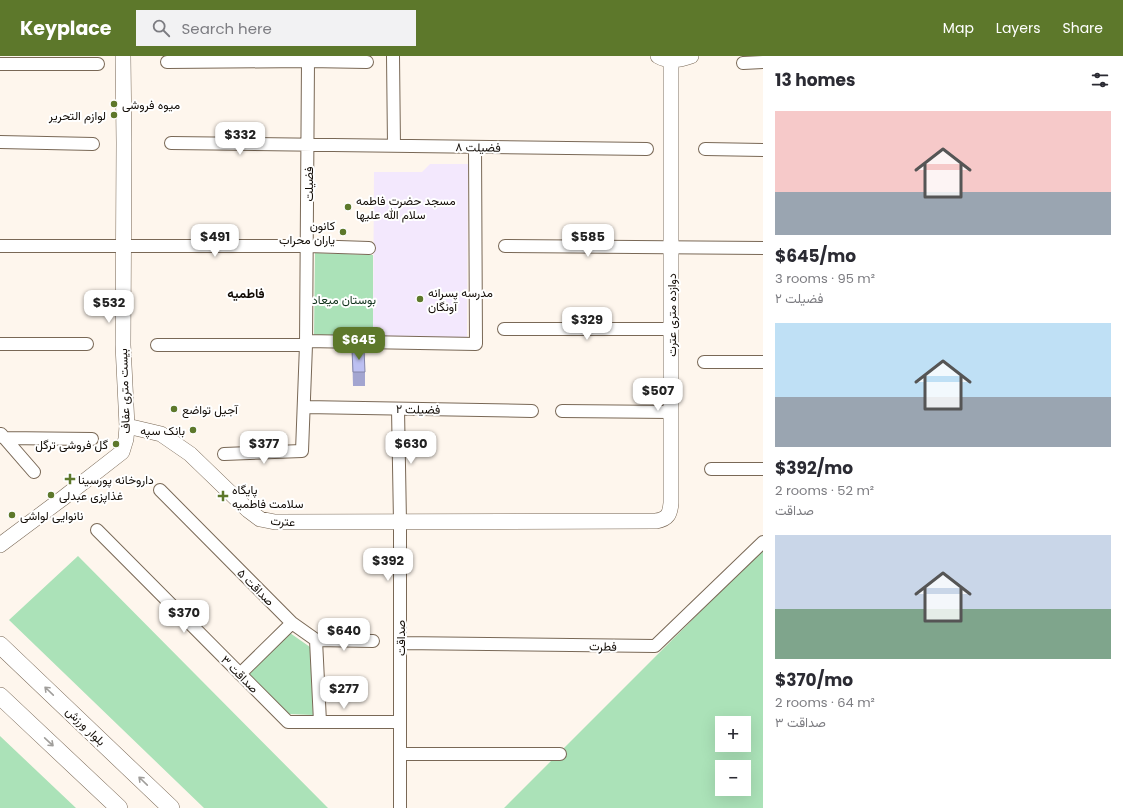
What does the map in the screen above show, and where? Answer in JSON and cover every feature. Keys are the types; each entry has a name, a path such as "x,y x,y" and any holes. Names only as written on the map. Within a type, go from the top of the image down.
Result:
{"main road":[{"name":"بلوار ورزش","path":"1,647 171,808"},
{"path":"0,696 119,808"}],"street":[{"name":"بیست متری عفاف","path":"0,544 63,498 122,452 126,439 127,426 123,345 123,56"},
{"path":"394,56 394,146"},
{"path":"664,58 683,59 691,56"},
{"name":"دوازده متری عترت","path":"400,522 656,521 668,516 671,503 671,246 664,58"},
{"name":"فضیلت","path":"224,454 302,451 305,407 308,246 308,61"},
{"path":"166,62 368,62"},
{"path":"743,63 763,62"},
{"path":"0,64 98,64"},
{"path":"0,142 94,144"},
{"name":"فضیلت ۸","path":"171,143 647,149"},
{"path":"156,345 306,343 476,344 475,147"},
{"path":"705,149 763,150"},
{"path":"0,246 308,246 369,248"},
{"path":"505,246 671,246 763,248"},
{"path":"504,329 671,329"},
{"path":"0,344 87,344"},
{"path":"704,362 763,362"},
{"name":"فضیلت ۲","path":"305,407 532,411"},
{"path":"398,409 400,522"},
{"path":"562,411 671,412"},
{"name":"عترت","path":"127,426 161,434 190,454 248,510 260,518 275,522 400,522"},
{"path":"2,436 92,440"},
{"path":"2,436 34,472"},
{"path":"711,468 763,469"},
{"name":"صداقت ۵","path":"160,490 292,623 316,640"},
{"name":"صداقت","path":"400,522 400,808"},
{"name":"صداقت ۳","path":"97,530 288,722 400,722"},
{"name":"فطرت","path":"400,643 656,646 763,542"},
{"path":"240,674 292,623"},
{"path":"320,722 316,640 373,641"},
{"path":"400,754 560,754"}],"shaded area":[{"path":"430,164 468,164 467,337 373,337 374,172 422,172"}],"green space":[{"name":"بوستان میعاد","path":"315,253 373,255 373,337 314,337"},
{"path":"763,549 763,808 504,808"},
{"path":"78,556 328,808 204,808 9,620"},
{"path":"290,633 310,647 313,715 289,714 248,674"},
{"path":"0,736 76,808 0,808"}],"building":[{"path":"364,349 365,372 353,372 352,350"}],"place":[{"name":"میوه فروشی","path":"114,104"},
{"name":"لوازم التحریر","path":"114,115"},
{"name":"مسجد حضرت فاطمه سلام الله علیها","path":"348,207"},
{"name":"کانون یاران محراب","path":"343,232"},
{"name":"مدرسه پسرانه آونگان","path":"420,299"},
{"name":"آجیل تواضع","path":"174,409"},
{"name":"بانک سپه","path":"193,430"},
{"name":"گل فروشی ترگل","path":"116,444"},
{"name":"داروخانه پورسینا","path":"70,479"},
{"name":"غذاپزی عبدلی","path":"51,495"},
{"name":"پایگاه سلامت فاطمیه","path":"223,496"},
{"name":"نانوایی لواشی","path":"12,515"}],"district":[{"name":"فاطمیه","path":"246,293"}]}
